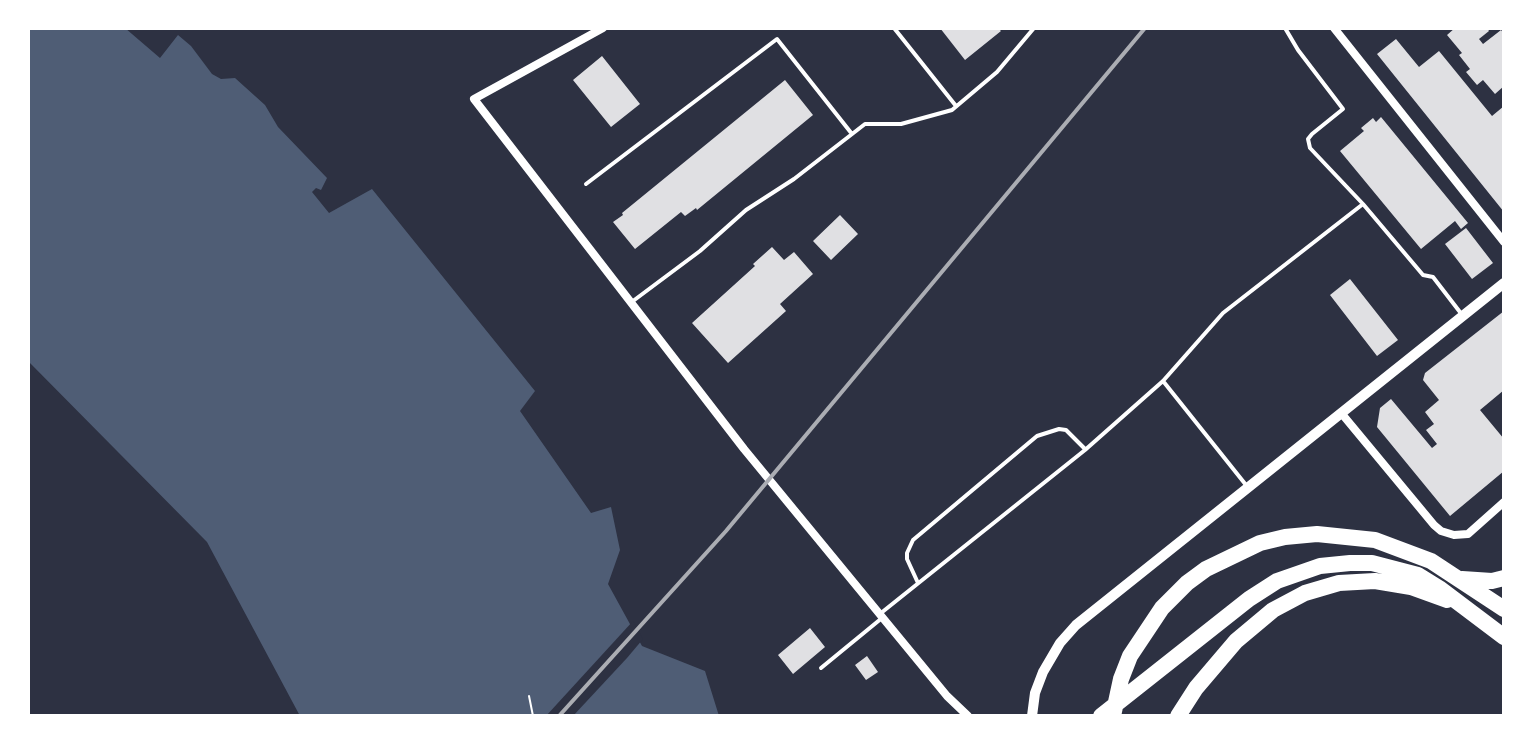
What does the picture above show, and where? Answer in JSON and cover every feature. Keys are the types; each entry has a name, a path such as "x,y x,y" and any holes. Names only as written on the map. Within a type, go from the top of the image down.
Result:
{"highway":[{"path":"1113,716 1125,667 1141,637 1170,599 1206,569 1248,547 1285,537 1328,534 1375,540 1420,556 1504,609"},
{"path":"1101,716 1249,599 1277,581 1309,569 1350,563 1384,565 1428,580 1504,637"},
{"path":"1459,578 1492,581 1504,578"},
{"path":"1178,716 1203,678 1236,641 1273,610 1305,593 1339,583 1375,581 1411,587 1457,603"}],"street":[{"path":"603,28 474,99 744,449 947,696 968,716"},
{"path":"1334,28 1504,242"},
{"path":"1032,716 1039,681 1054,652 1085,617 1504,283"},
{"path":"1342,414 1434,525 1449,534 1468,534 1504,502"}],"lane":[{"path":"894,28 956,106"},
{"path":"630,304 700,251 746,210 794,179 865,124 901,124 952,110 997,72 1034,28"},
{"path":"1285,28 1343,109 1312,134 1308,139 1310,148 1423,275 1433,277 1463,316"},
{"path":"586,184 777,39 852,134"},
{"path":"821,668 918,583 1085,450 1163,381 1223,313 1363,204"},
{"path":"1163,381 1247,487"},
{"path":"918,583 907,559 913,540 1037,436 1066,430 1085,450"}],"path":[{"path":"529,696 533,716"}],"water":[{"path":"28,28 125,28 160,58 178,35 191,46 212,74 221,79 235,78 265,105 278,127 327,178 321,190 316,188 312,192 329,213 372,189 535,391 520,411 591,513 611,507 620,550 608,584 642,646 705,671 719,716 300,716 207,542 28,361"}],"pier":[{"path":"633,621 643,639 627,658 573,716 546,716"}],"building":[{"path":"940,28 998,28 1001,31 965,60"},
{"path":"1455,28 1487,28 1489,31 1479,39 1483,44 1501,30 1504,34 1504,86 1495,94 1483,80 1477,85 1466,72 1470,69 1459,55 1462,53 1447,35"},
{"path":"1396,39 1419,67 1439,51 1492,116 1504,106 1504,212 1377,54"},
{"path":"602,56 640,104 611,127 573,80"},
{"path":"785,80 813,115 697,210 685,216 681,212 635,249 613,222"},
{"path":"1381,117 1468,223 1461,229 1455,221 1421,249 1340,151 1364,131 1361,128 1373,118 1376,122"},
{"path":"840,215 858,234 831,260 813,241"},
{"path":"1466,228 1493,263 1472,279 1445,244"},
{"path":"772,247 784,260 794,252 813,274 780,304 786,311 728,363 692,323"},
{"path":"1350,279 1398,340 1377,356 1330,295"},
{"path":"1504,311 1504,390 1480,410 1504,439 1504,471 1450,516 1377,427 1380,408 1391,399 1432,448 1437,444 1426,430 1434,424 1425,412 1439,400 1423,380 1425,373"},
{"path":"810,628 825,647 793,674 778,655"},
{"path":"867,656 878,672 866,680 855,665"}],"railway":[{"path":"559,716 726,531 1145,28"}]}
